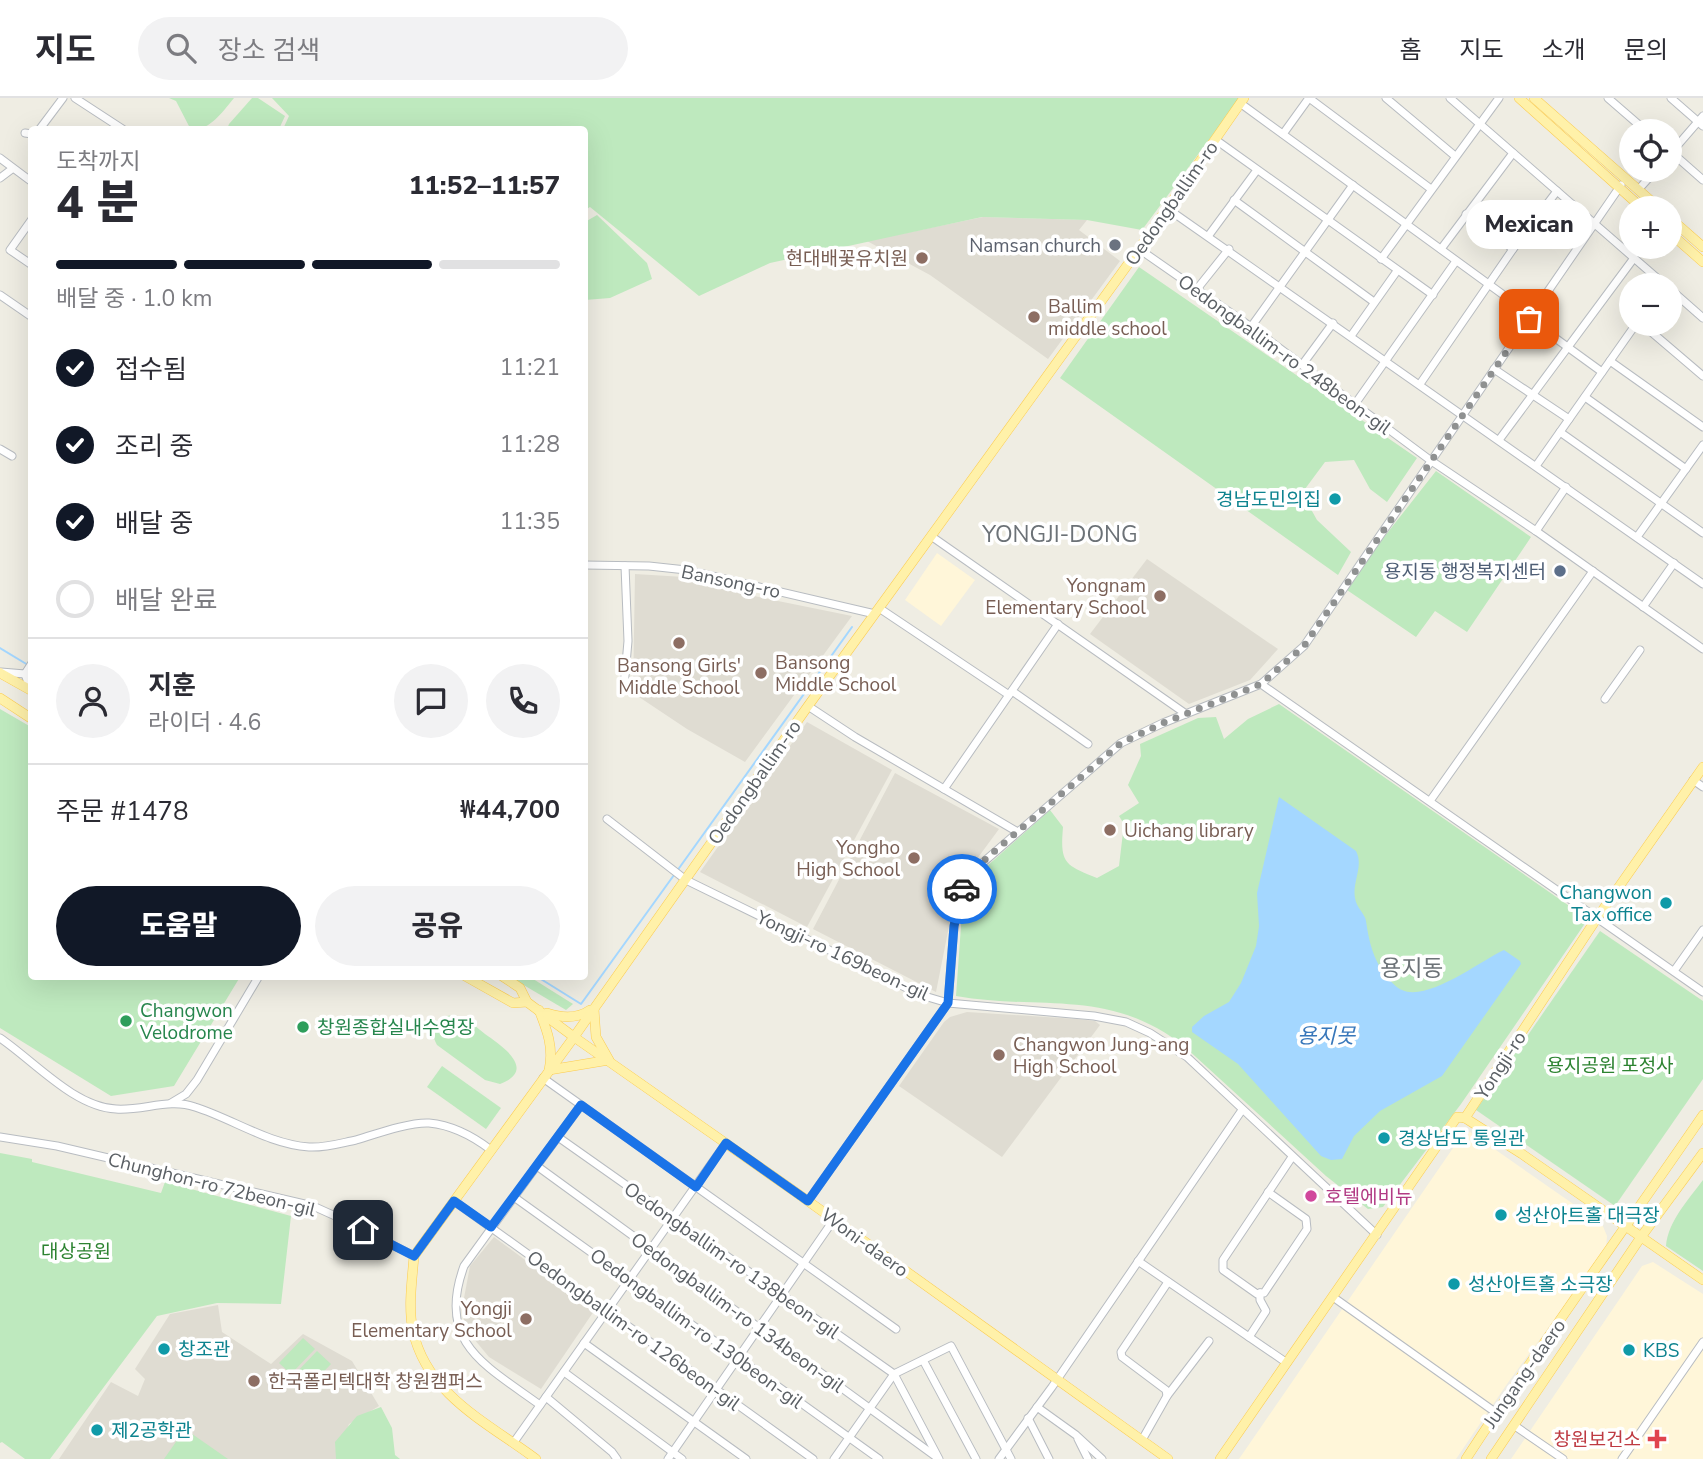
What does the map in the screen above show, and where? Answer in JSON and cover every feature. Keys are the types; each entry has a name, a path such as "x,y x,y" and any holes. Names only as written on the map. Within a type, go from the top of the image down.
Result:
{"main road":[{"path":"1519,98 1622,183 1645,196"},
{"name":"Oedongballim-ro","path":"414,1256 574,1037 683,878 1139,250 1242,100"},
{"path":"1537,100 1632,196"},
{"path":"1682,229 1703,247"},
{"path":"1682,244 1703,262"},
{"path":"0,673 28,689"},
{"path":"0,698 28,716"},
{"name":"Yongji-ro","path":"1220,1459 1457,1117 1465,1118 1597,918 1703,766"},
{"name":"Woni-daero","path":"472,980 513,1003 527,1002"},
{"name":"Woni-daero","path":"508,980 520,988 527,1002 574,1037 1168,1459"},
{"path":"539,1010 556,1016 580,1017 594,1007"},
{"path":"546,1074 609,1060 596,1037 594,1007"},
{"path":"539,1010 551,1047 552,1057 546,1074"},
{"name":"Jungang-daero","path":"1467,1458 1495,1412 1703,1115"},
{"path":"1465,1118 1522,1154 1703,1280"},
{"name":"Jungang-daero","path":"1491,1459 1642,1237 1703,1153"},
{"path":"414,1256 410,1298 412,1330 422,1360 438,1384 463,1408 536,1459"}],"street":[{"path":"42,126 63,98"},
{"path":"75,98 118,126"},
{"path":"1283,134 1309,98 1431,189"},
{"path":"1386,98 1455,156"},
{"path":"1450,98 1619,245"},
{"path":"1381,259 1499,98"},
{"path":"1608,98 1632,119"},
{"path":"1671,98 1701,121 1682,141"},
{"path":"1242,100 1283,134 1489,284 1602,372"},
{"path":"1216,140 1433,295"},
{"path":"1441,249 1513,153"},
{"path":"0,158 28,179"},
{"path":"1682,163 1703,180"},
{"path":"0,178 12,169"},
{"path":"1209,235 1257,170"},
{"path":"1638,190 1645,182"},
{"path":"808,1201 948,1003 954,926 960,891 972,872 1016,831 1121,743 1186,713 1261,684 1304,646 1622,183"},
{"path":"1251,327 1353,185"},
{"path":"1420,384 1513,248 1557,191"},
{"path":"1234,200 1374,302"},
{"path":"1168,209 1209,235 1703,584"},
{"path":"1466,214 1513,248"},
{"path":"28,225 10,250 28,262"},
{"name":"Oedongballim-ro 248beon-gil","path":"1139,250 1251,327 1430,460 1703,649"},
{"path":"1197,289 1229,250"},
{"path":"1499,440 1633,259"},
{"path":"1635,259 1651,273"},
{"path":"1355,404 1456,261"},
{"path":"1351,335 1397,271"},
{"path":"0,295 28,314"},
{"path":"1682,300 1703,318"},
{"path":"1302,365 1333,323"},
{"path":"1536,466 1628,336"},
{"path":"1656,336 1703,376"},
{"path":"1610,361 1703,427"},
{"path":"1494,369 1569,419"},
{"path":"1585,397 1686,469"},
{"path":"1560,432 1700,531 1703,519"},
{"path":"1637,537 1703,445"},
{"path":"0,449 12,456"},
{"path":"1536,531 1566,487"},
{"path":"931,536 1186,713"},
{"path":"1643,607 1674,564"},
{"name":"Bansong-ro","path":"588,565 686,570 877,611"},
{"path":"624,687 628,641 625,566"},
{"path":"1430,801 1593,571"},
{"path":"877,611 1088,744"},
{"path":"944,789 1058,624"},
{"path":"1605,699 1640,650"},
{"path":"25,674 28,669"},
{"path":"0,673 25,674"},
{"path":"25,674 28,682"},
{"path":"1261,684 1703,992"},
{"path":"808,706 855,737 1016,831"},
{"path":"1693,780 1703,787"},
{"name":"Yongji-ro 169beon-gil","path":"607,819 683,878 921,995 948,1003 1126,1022 1150,1033 1188,1057 1377,1235"},
{"path":"1674,971 1703,930"},
{"path":"0,1038 84,1100 114,1109 150,1108 171,1103 186,1094 257,980"},
{"path":"546,1074 581,1105 896,1329"},
{"path":"171,1103 193,1106 267,1138 309,1147 331,1146 428,1123 463,1133 477,1139 491,1150"},
{"path":"540,1405 479,1360 457,1329 455,1308 458,1283 464,1266 581,1105"},
{"path":"999,1459 1242,1110"},
{"name":"Chunghon-ro 72beon-gil","path":"0,1137 81,1152 313,1206 414,1256"},
{"name":"Oedongballim-ro 138beon-gil","path":"558,1137 894,1374 939,1459"},
{"path":"514,1442 726,1143"},
{"path":"1268,1192 1306,1220 1307,1229 1264,1293 1257,1294 1223,1270 1223,1260 1268,1192 1292,1157"},
{"name":"Oedongballim-ro 134beon-gil","path":"537,1166 939,1459"},
{"name":"Oedongballim-ro 130beon-gil","path":"514,1197 879,1459"},
{"name":"Oedongballim-ro 126beon-gil","path":"454,1201 813,1459"},
{"path":"670,1455 804,1264 832,1219"},
{"path":"1138,1261 1287,1363"},
{"path":"1167,1396 1166,1390 1129,1363 1122,1357 1121,1352 1168,1282"},
{"path":"1249,1337 1266,1311 1260,1300 1260,1293"},
{"path":"1333,1297 1495,1412"},
{"path":"1142,1440 1167,1396 1209,1341"},
{"path":"1622,1459 1703,1342"},
{"path":"584,1343 746,1459"},
{"path":"834,1459 894,1374 951,1346 1011,1459"},
{"path":"923,1360 976,1459"},
{"path":"564,1372 670,1455 682,1459"},
{"path":"546,1397 617,1459"},
{"path":"1037,1407 1076,1435 1102,1459"},
{"path":"1028,1418 1049,1459"},
{"path":"1515,1426 1563,1459"},
{"path":"1076,1435 1088,1459"}],"shaded area":[{"name":"Ballim middle school","path":"983,217 1087,220 1079,230 1120,261 1048,359 930,275 867,241"},
{"path":"937,553 975,580 941,626 905,600"},
{"name":"Yongnam Elementary School","path":"1147,559 1278,649 1250,680 1189,704 1090,634"},
{"path":"635,574 684,577 744,594 852,616 745,762 687,729 633,693"},
{"path":"807,722 892,770 807,927 700,872"},
{"name":"Yongho High School","path":"895,773 999,829 957,886 936,992 813,929"},
{"name":"Changwon Jung-ang High School","path":"967,1012 1077,1019 1095,1021 1100,1025 1002,1157 899,1086 944,1022 950,1017"},
{"path":"1470,1132 1602,1224 1607,1236 1606,1248 1600,1257 1456,1459 1239,1459 1462,1135"},
{"name":"Yongji Elementary School","path":"494,1237 594,1311 541,1389 489,1357 464,1327 464,1298 470,1266"},
{"path":"1653,1262 1703,1294 1703,1459 1511,1459 1642,1266"},
{"name":"한국폴리텍대학 창원캠퍼스","path":"218,1305 222,1332 271,1364 303,1334 352,1361 379,1406 349,1424 338,1452 342,1459 59,1459 111,1382 138,1396 145,1379 135,1369 170,1314"}],"green space":[{"path":"169,98 234,98 206,126 189,126 176,101"},
{"path":"252,98 258,98 285,116 280,126 228,126"},
{"path":"272,98 1240,98 1142,230 1087,220 982,217 770,263 699,296 590,207 588,208 588,126 284,126 289,116"},
{"path":"597,215 647,263 652,279 610,298 588,300 588,220"},
{"path":"1139,267 1417,458 1387,502 1370,489 1354,460 1325,462 1302,493 1317,520 1351,552 1338,575 1060,378"},
{"path":"1436,471 1531,537 1467,632 1435,611 1416,637 1344,588"},
{"path":"1279,704 1588,919 1461,1104 1383,1207 1368,1209 1326,1176 1185,1047 1157,1028 1102,1008 956,996 962,912 976,879 986,867 1050,810 1063,827 1062,848 1066,861 1071,866 1097,878 1119,866 1124,824 1119,816 1139,803 1128,785 1141,756 1140,744 1198,718 1216,717 1224,739 1248,719"},
{"path":"0,709 28,725 28,980 238,980 174,1086 111,1096 0,1028"},
{"name":"용지공원 포정사","path":"1600,931 1703,1001 1703,1079 1615,1206 1476,1110"},
{"path":"515,980 535,980 573,1004 566,1010"},
{"path":"455,1015 465,1019 507,1051 516,1065 516,1072 511,1078 500,1084 485,1080 437,1045 434,1028 447,1016"},
{"path":"442,1066 501,1108 486,1129 427,1087"},
{"name":"대상공원","path":"0,1153 161,1193 165,1182 291,1216 281,1304 217,1303 157,1316 50,1459 25,1459 0,1443"},
{"path":"1703,1180 1703,1271 1666,1246 1675,1219"},
{"path":"303,1338 315,1349 291,1374 279,1363"},
{"path":"317,1351 331,1364 308,1388 294,1375"},
{"path":"381,1407 392,1428 395,1455 400,1459 336,1459 335,1442 357,1416"},
{"path":"185,1429 228,1459 164,1459"}],"water":[{"name":"용지못","path":"1279,797 1356,851 1359,862 1356,901 1365,918 1375,957 1386,976 1398,988 1413,992 1439,986 1504,950 1521,964 1442,1076 1380,1111 1354,1136 1342,1159 1331,1160 1321,1156 1238,1064 1192,1032 1192,1027 1204,1016 1229,1002 1241,983 1256,946 1259,926 1257,893"}],"waterway":[{"path":"677,871 852,627"},
{"path":"0,648 28,665"},
{"path":"542,980 581,1004 674,875"}],"way so far":[{"path":"962,889 972,872 989,856 1121,743 1163,723 1261,684 1304,646 1529,319"}],"place":[{"name":"Namsan church","path":"1115,245"},
{"name":"현대배꽃유치원","path":"922,258"},
{"name":"Ballim middle school","path":"1034,317"},
{"name":"Mexican","path":"1529,319"},
{"name":"경남도민의집","path":"1335,499"},
{"name":"용지동 행정복지센터","path":"1560,571"},
{"name":"Yongnam Elementary School","path":"1160,596"},
{"name":"Bansong Girls' Middle School","path":"679,643"},
{"name":"Bansong Middle School","path":"761,673"},
{"name":"Uichang library","path":"1110,830"},
{"name":"Yongho High School","path":"914,858"},
{"name":"Changwon Tax office","path":"1666,903"},
{"name":"Changwon Velodrome","path":"126,1021"},
{"name":"창원종합실내수영장","path":"303,1027"},
{"name":"Changwon Jung-ang High School","path":"999,1055"},
{"name":"경상남도 통일관","path":"1384,1138"},
{"name":"호텔에비뉴","path":"1311,1196"},
{"name":"성산아트홀 대극장","path":"1501,1215"},
{"name":"성산아트홀 소극장","path":"1454,1284"},
{"name":"Yongji Elementary School","path":"526,1319"},
{"name":"창조관","path":"164,1349"},
{"name":"KBS","path":"1629,1350"},
{"name":"한국폴리텍대학 창원캠퍼스","path":"254,1381"},
{"name":"제2공학관","path":"97,1430"},
{"name":"창원보건소","path":"1657,1439"}],"district":[{"name":"YONGJI-DONG","path":"1060,534"},
{"name":"용지동","path":"1412,968"}],"route":[{"path":"363,1230 414,1256 454,1201 491,1227 581,1105 696,1187 726,1143 808,1201 948,1003 954,926 962,889"}]}
